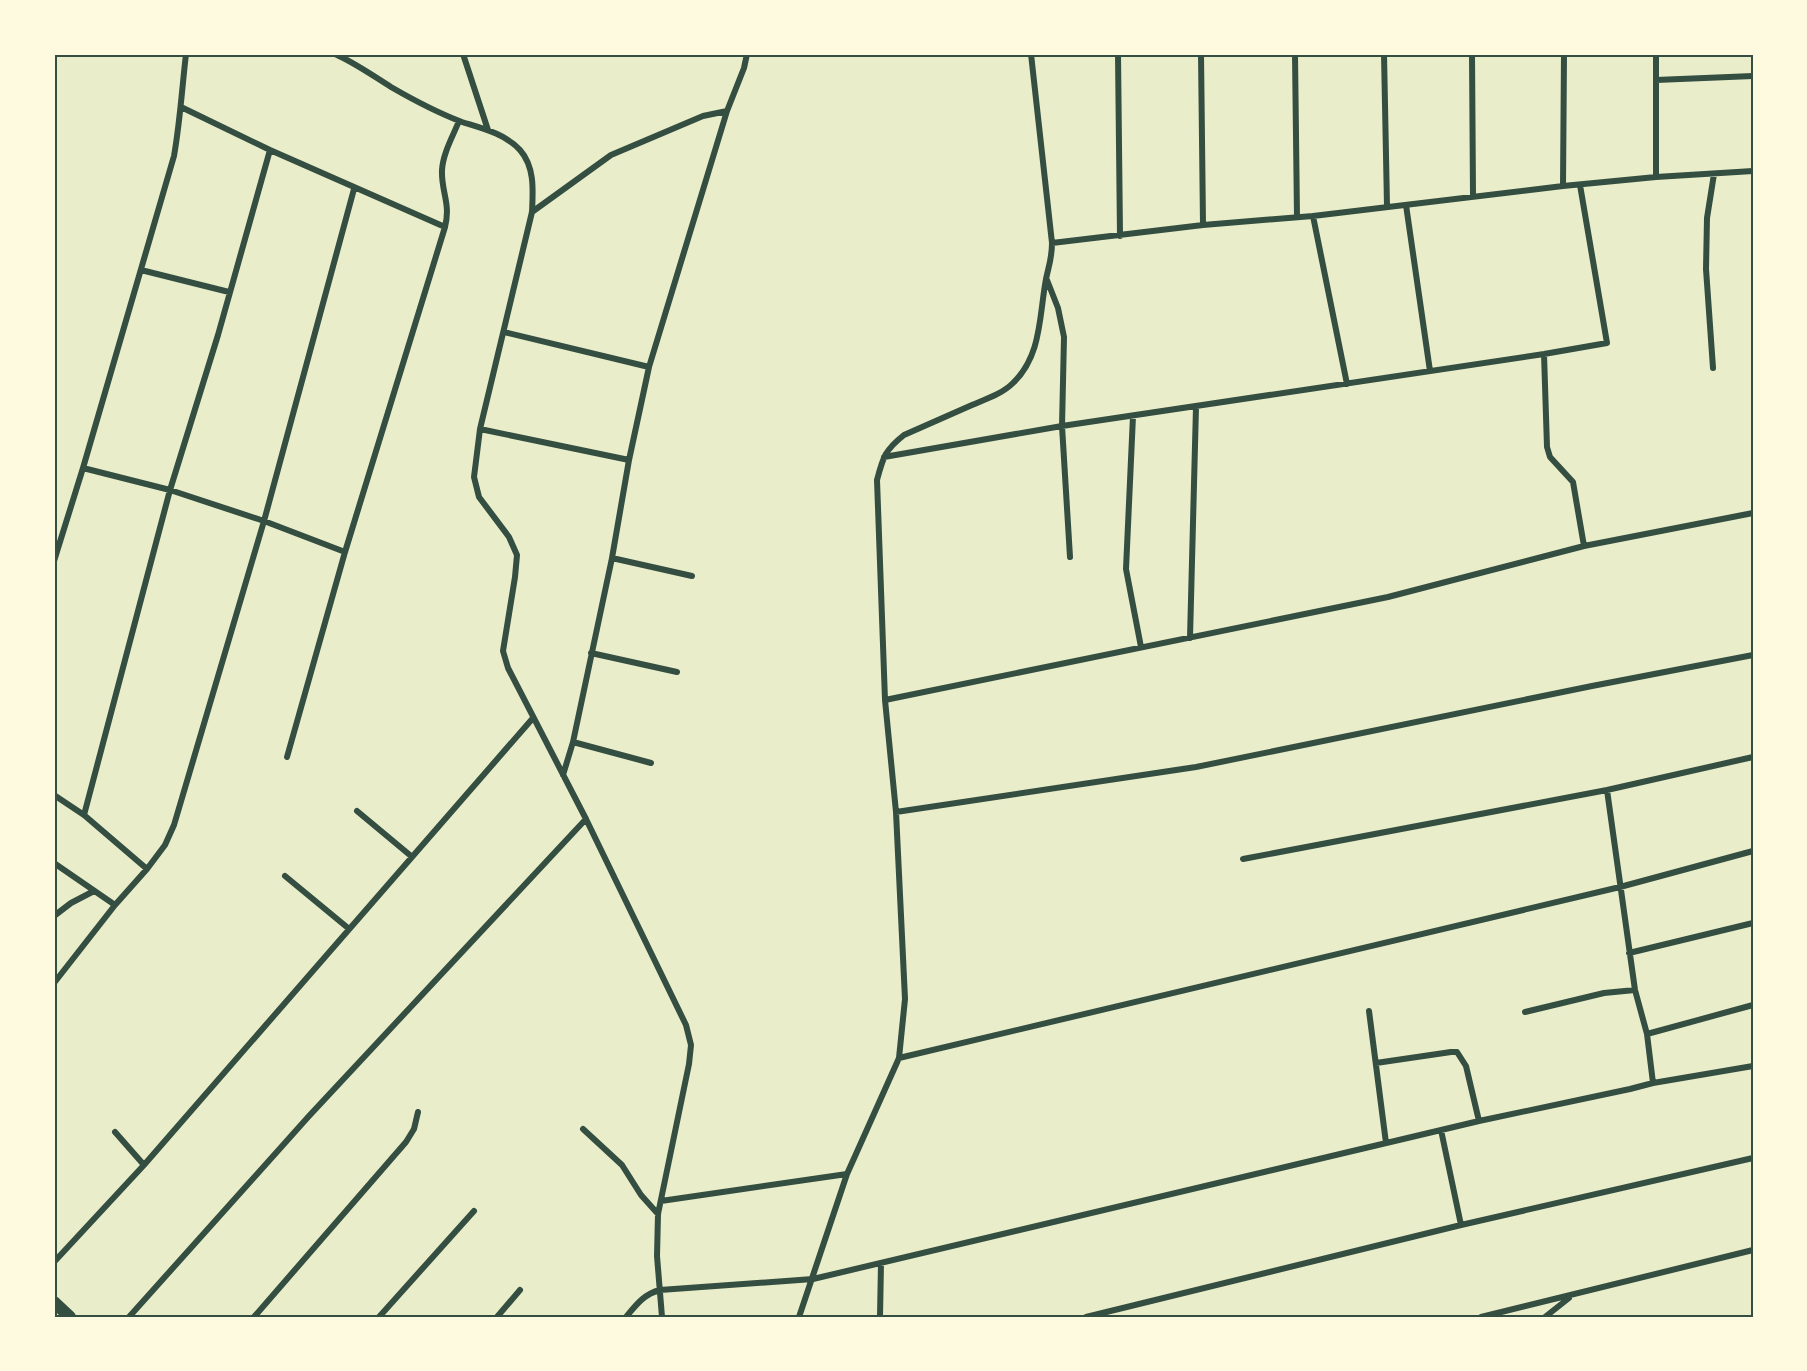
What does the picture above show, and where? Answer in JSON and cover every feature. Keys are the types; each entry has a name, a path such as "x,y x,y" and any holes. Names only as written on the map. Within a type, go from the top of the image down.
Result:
{"main road":[{"path":"54,1302 70,1317"}],"street":[{"path":"54,561 174,156 182,107 186,54"},
{"path":"335,54 395,89 459,121 488,130 519,148 532,174 532,212 480,429 474,477 479,496 509,537 517,555 503,651 508,668 586,819 686,1025 691,1045 658,1214 657,1244 662,1317"},
{"path":"348,54 352,62"},
{"path":"463,54 488,130"},
{"path":"563,776 573,742 612,558 629,460 650,367 727,111 744,68 747,54"},
{"path":"799,1317 847,1174 899,1058 905,999 896,812 885,700 877,480 883,457 904,435 997,394 1012,384 1032,355 1043,313 1052,243 1031,54"},
{"path":"1118,54 1120,236"},
{"path":"1201,54 1203,225"},
{"path":"1295,54 1297,217"},
{"path":"1384,54 1387,206"},
{"path":"1472,54 1473,196"},
{"path":"1563,186 1564,54"},
{"path":"1656,54 1656,177"},
{"path":"1656,80 1753,76"},
{"path":"182,107 354,189 445,227"},
{"path":"532,212 611,155 703,116 727,111"},
{"path":"287,757 345,552 445,227 448,205 442,167 459,121"},
{"path":"84,815 170,489 230,292 270,150"},
{"path":"1052,243 1203,225 1313,216 1563,186 1753,171"},
{"path":"1713,368 1706,269 1707,218 1714,174"},
{"path":"883,457 1062,426 1607,343 1580,185"},
{"path":"54,983 147,869 165,845 174,825 264,521 354,189"},
{"path":"1406,205 1430,371"},
{"path":"1313,216 1347,384"},
{"path":"141,270 230,292"},
{"path":"1047,279 1058,308 1064,337 1062,426 1070,557"},
{"path":"504,332 650,367"},
{"path":"1544,354 1547,447 1550,457 1573,482 1584,546"},
{"path":"1190,638 1196,407"},
{"path":"1133,416 1126,569 1141,647"},
{"path":"480,429 629,460"},
{"path":"83,468 170,489 345,552"},
{"path":"885,700 1388,597 1584,546 1753,513"},
{"path":"612,558 692,576"},
{"path":"591,653 678,672"},
{"path":"896,812 1196,767 1753,655"},
{"path":"54,1262 144,1165 533,718"},
{"path":"573,742 651,763"},
{"path":"1243,859 1607,790 1753,757"},
{"path":"1607,790 1629,953 1635,990 1647,1034 1653,1083"},
{"path":"54,795 84,815 147,869"},
{"path":"357,811 411,856"},
{"path":"129,1317 309,1116 586,819"},
{"path":"899,1058 1620,887 1753,851"},
{"path":"54,863 116,905"},
{"path":"285,876 348,928"},
{"path":"54,916 71,903 94,891"},
{"path":"1629,953 1753,923"},
{"path":"1525,1012 1604,993 1635,990"},
{"path":"1647,1034 1753,1005"},
{"path":"1369,1011 1386,1143"},
{"path":"1376,1063 1457,1052 1466,1066 1479,1121"},
{"path":"626,1317 641,1299 660,1290 813,1279 1479,1121 1653,1083 1753,1066"},
{"path":"254,1317 406,1142 414,1129 418,1112"},
{"path":"583,1129 622,1165 641,1195 658,1214"},
{"path":"1441,1130 1461,1225"},
{"path":"115,1132 144,1165"},
{"path":"1086,1317 1461,1225 1753,1158"},
{"path":"661,1201 847,1174"},
{"path":"379,1317 474,1211"},
{"path":"1481,1317 1753,1250"},
{"path":"880,1317 881,1263"},
{"path":"497,1317 520,1290"},
{"path":"1545,1317 1572,1296"}]}
